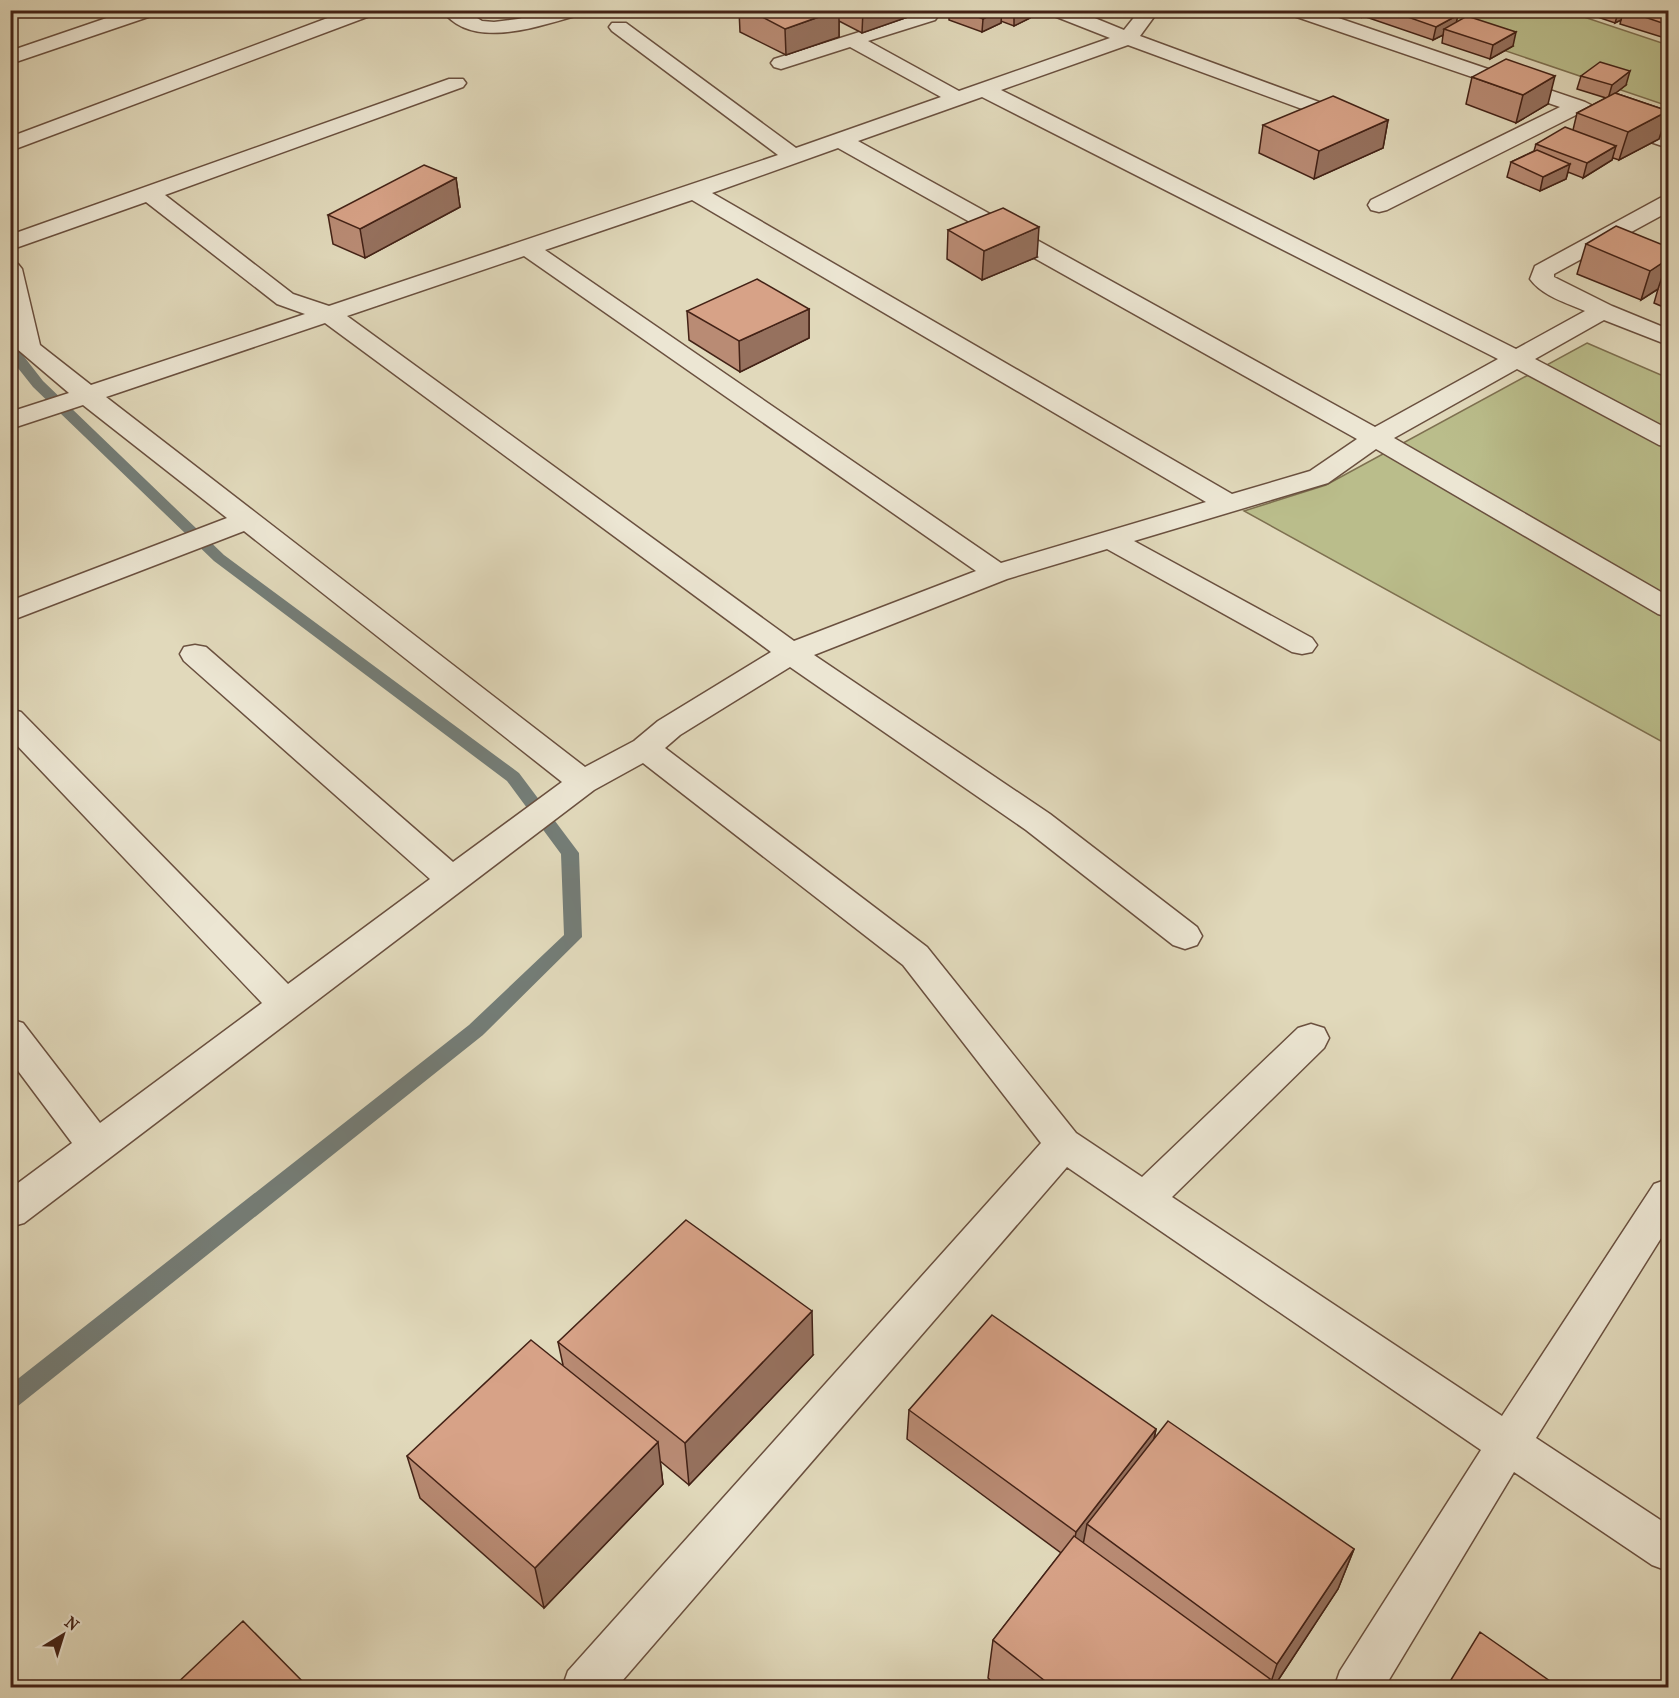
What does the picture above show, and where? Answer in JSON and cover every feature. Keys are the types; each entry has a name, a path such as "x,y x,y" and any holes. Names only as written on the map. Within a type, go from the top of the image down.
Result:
{"street":[{"path":"10,58 150,10"},
{"path":"10,145 368,10"},
{"path":"451,10 459,17 484,27 510,25 576,10"},
{"path":"1056,10 1350,120"},
{"path":"10,421 694,192 1128,38 1150,10"},
{"path":"1295,10 1578,106 1608,121 1668,142"},
{"path":"781,63 928,16"},
{"path":"619,27 793,156"},
{"path":"851,39 957,98"},
{"path":"10,243 456,83"},
{"path":"982,89 1516,359 1668,439"},
{"path":"1380,205 1578,106"},
{"path":"838,139 1375,438 1668,608"},
{"path":"694,192 1229,504"},
{"path":"150,194 285,299 328,314 791,653 1038,822 1185,936"},
{"path":"1668,203 1543,272 1542,279 1549,285 1603,311 1668,338"},
{"path":"527,248 997,573"},
{"path":"11,274 28,348 583,782"},
{"path":"10,1211 583,782 645,748 669,728 791,653 997,573 1319,477 1375,438 1603,311"},
{"path":"10,612 248,520"},
{"path":"1110,539 1302,645"},
{"path":"195,654 453,880"},
{"path":"10,719 286,1005"},
{"path":"645,748 915,956 1063,1144 1668,1550"},
{"path":"10,1034 97,1147"},
{"path":"1145,1199 1311,1038"},
{"path":"585,1688 1063,1144"},
{"path":"1357,1688 1508,1444 1668,1195"}],"green space":[{"path":"1388,11 1566,11 1668,45 1668,106"},
{"path":"1587,343 1668,378 1668,745 1244,511 1326,485"}],"building":[{"path":"749,10 838,10 785,29"},
{"path":"960,10 1000,10 983,19"},
{"path":"1388,10 1444,10 1458,15 1436,27"},
{"path":"1624,10 1668,10 1668,25"},
{"path":"1467,16 1516,32 1493,45 1444,29"},
{"path":"1506,59 1555,76 1523,95 1472,77"},
{"path":"1600,62 1630,71 1612,85 1581,76"},
{"path":"1615,93 1668,111 1628,132 1577,113"},
{"path":"1333,96 1388,120 1319,151 1263,125"},
{"path":"1565,127 1616,146 1587,163 1536,144"},
{"path":"1537,150 1570,164 1543,177 1511,162"},
{"path":"424,165 456,178 360,229 328,215"},
{"path":"1003,208 1039,227 984,251 948,230"},
{"path":"1616,226 1668,247 1668,259 1650,271 1586,244"},
{"path":"757,279 809,309 739,341 687,311"},
{"path":"686,1220 812,1311 685,1443 558,1342"},
{"path":"992,1315 1156,1429 1076,1532 909,1410"},
{"path":"531,1340 658,1442 535,1568 407,1456"},
{"path":"1168,1421 1354,1549 1277,1664 1087,1524"},
{"path":"1074,1536 1270,1679 1264,1688 1054,1688 993,1640"},
{"path":"243,1621 309,1688 172,1688"},
{"path":"1480,1632 1560,1688 1446,1688"}],"waterway":[{"path":"10,348 38,384 219,558 513,777 570,853 573,937 476,1030 10,1399"}]}
